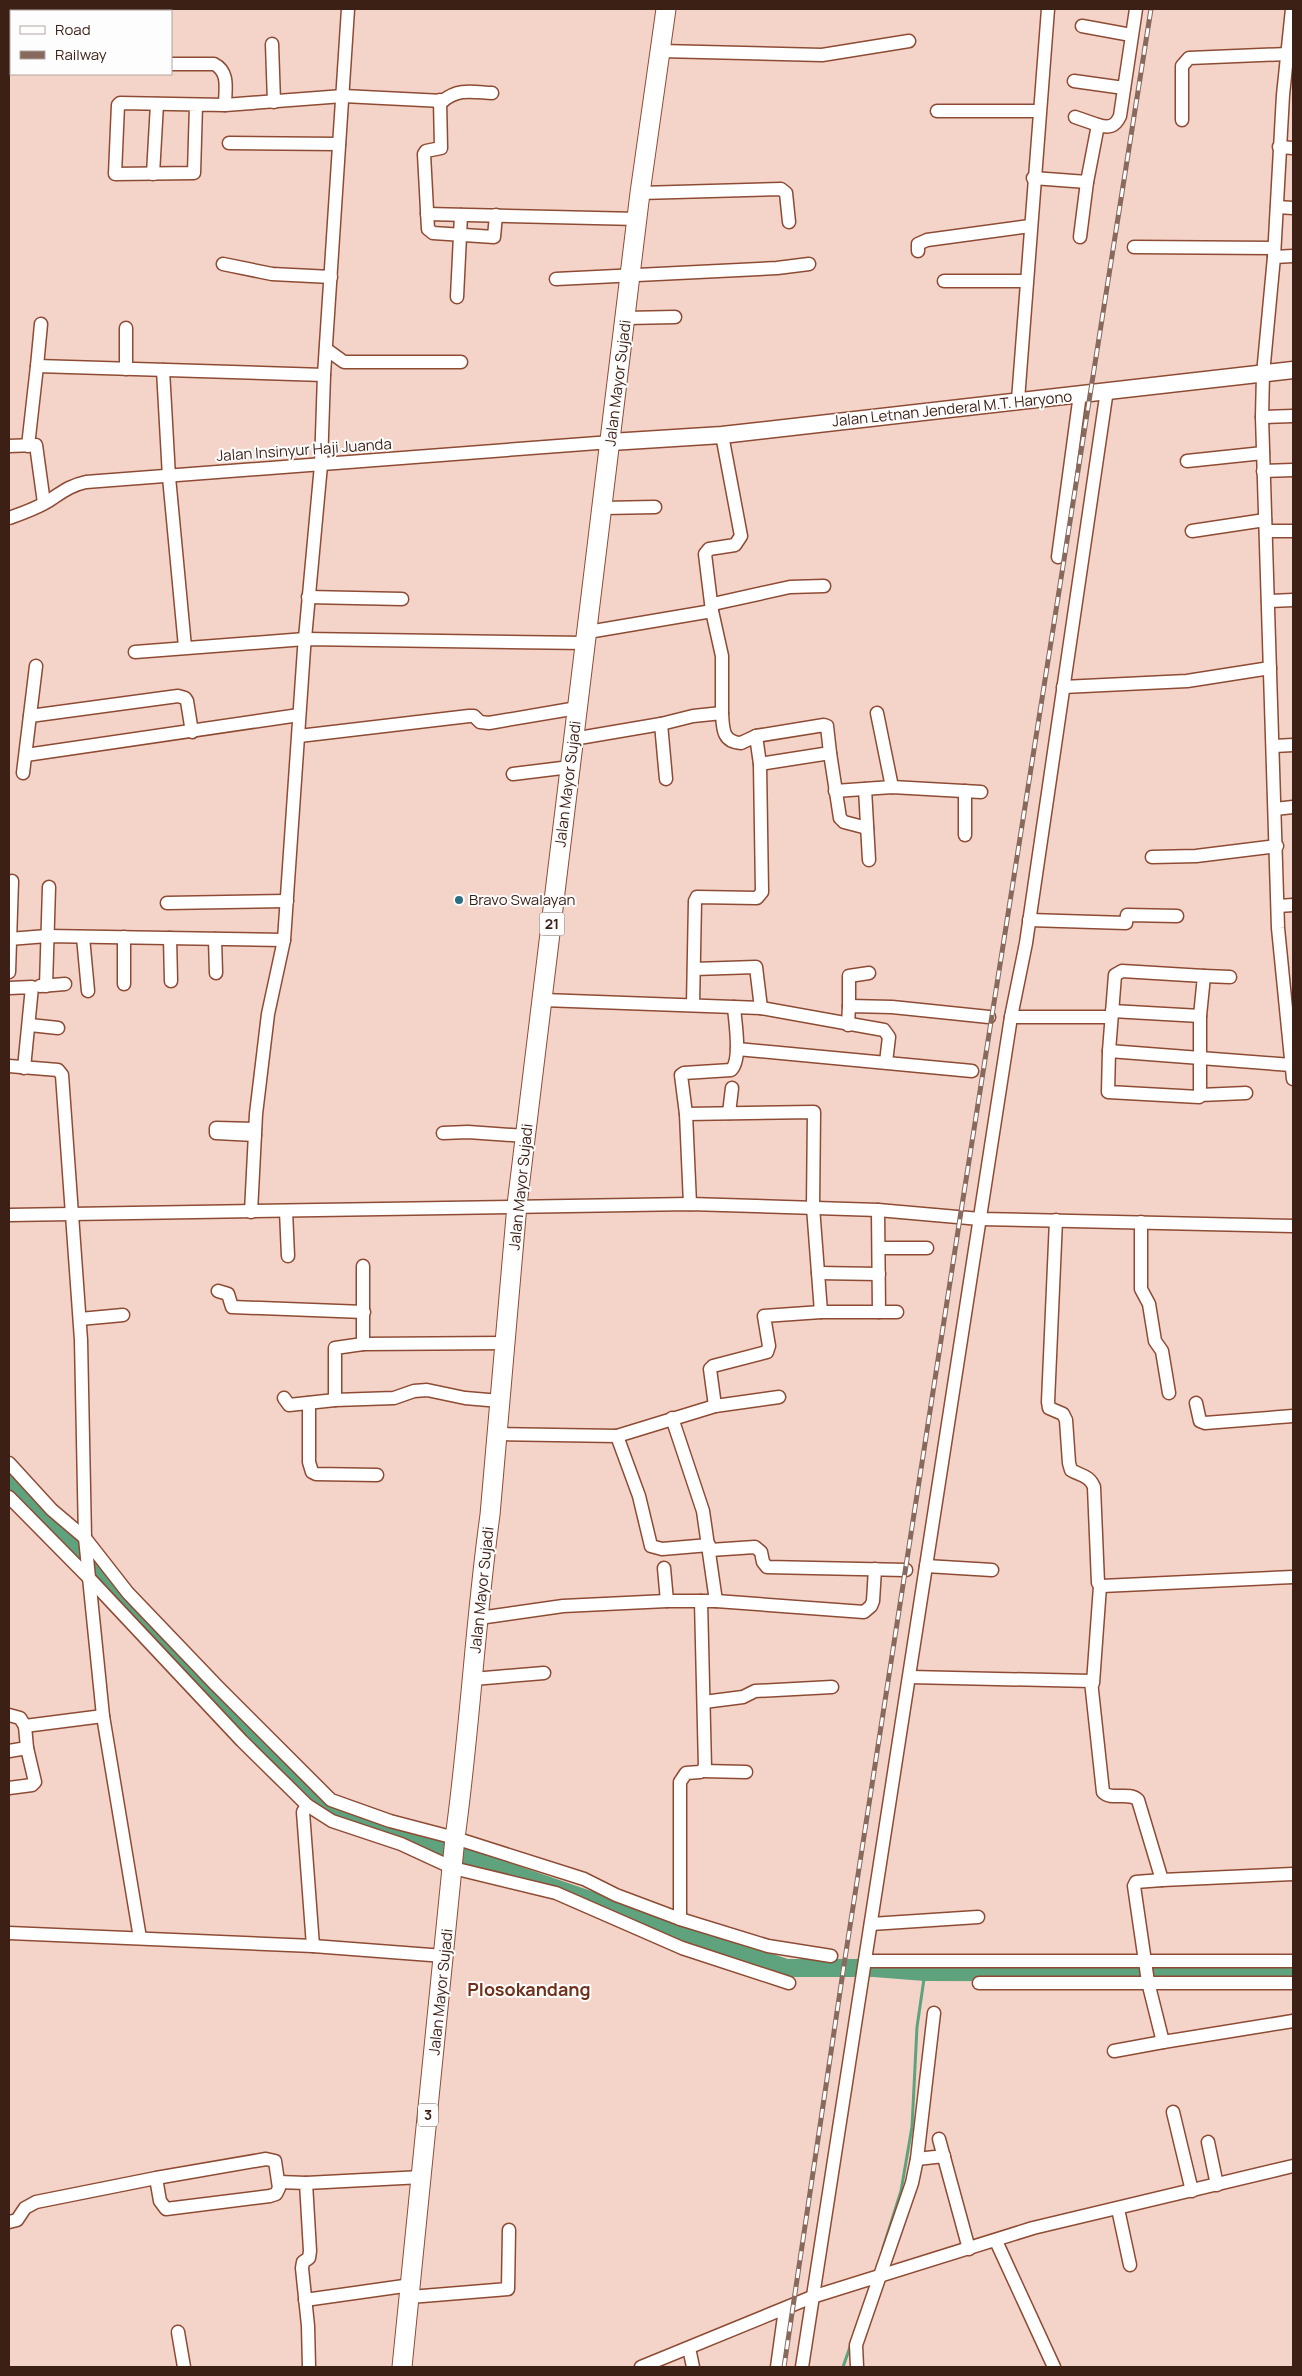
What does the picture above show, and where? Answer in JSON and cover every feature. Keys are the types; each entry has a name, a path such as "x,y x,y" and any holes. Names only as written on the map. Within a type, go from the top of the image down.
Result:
{"highway":[{"name":"Jalan Mayor Sujadi","path":"402,2367 473,1679 517,1205 640,193 666,9"}],"main road":[{"name":"Jalan Letnan Jenderal M.T. Haryono","path":"611,442 722,435 1293,370"}],"street":[{"path":"251,1212 255,1132 268,1014 284,940 308,597 321,466 324,375 348,9"},
{"path":"1018,400 1048,9"},
{"path":"1075,118 1105,127 1115,125 1120,116 1136,9"},
{"path":"1292,15 1287,54 1288,95 1279,147 1277,208 1263,374 1262,417 1278,906 1293,1079"},
{"path":"1082,26 1131,35"},
{"path":"661,51 822,54 909,41"},
{"path":"272,44 274,102"},
{"path":"1182,120 1182,66 1184,60 1189,58 1287,54"},
{"path":"172,64 214,64 218,66 226,77 225,105"},
{"path":"1074,81 1124,88"},
{"path":"196,105 194,173 117,175 114,173 118,106 120,103 225,105 343,96 443,101 453,93 492,93"},
{"path":"440,100 441,148 426,151 424,154 429,232 494,237 496,215"},
{"path":"153,174 157,104"},
{"path":"937,111 1039,111"},
{"path":"1080,237 1087,182 1098,125"},
{"path":"229,143 339,144"},
{"path":"1279,147 1293,148"},
{"path":"1034,178 1087,182"},
{"path":"640,193 781,189 786,193 789,222"},
{"path":"1277,208 1293,208"},
{"path":"427,214 638,220"},
{"path":"457,297 461,215"},
{"path":"918,251 918,244 927,240 1030,226"},
{"path":"1134,246 1274,252 1293,256"},
{"path":"222,264 272,274 331,277"},
{"path":"556,279 777,268 809,264"},
{"path":"944,281 1026,281"},
{"path":"626,318 675,317"},
{"path":"28,446 41,324"},
{"path":"126,328 126,369"},
{"path":"326,349 344,362 461,362"},
{"path":"37,366 324,375"},
{"path":"163,370 169,476 185,647"},
{"path":"802,2367 1011,1017 1029,920 1107,390"},
{"path":"1058,557 1080,394"},
{"path":"1262,417 1293,416"},
{"path":"722,435 741,536 735,545 709,549 705,554 722,656 723,733 727,739 741,743 756,736 826,725 840,818 844,822 868,828"},
{"name":"Jalan Insinyur Haji Juanda","path":"9,518 44,503 74,484 611,442"},
{"path":"9,446 36,445 44,503"},
{"path":"1188,461 1263,453"},
{"path":"1263,472 1293,470"},
{"path":"603,508 655,507"},
{"path":"1192,531 1265,525 1293,531"},
{"path":"135,652 305,640 587,637 790,587 824,586"},
{"path":"308,597 402,599"},
{"path":"1268,601 1293,600"},
{"path":"23,773 36,666"},
{"path":"1063,687 1187,681 1270,668"},
{"path":"30,716 178,696 185,698 187,701 192,732"},
{"path":"299,736 468,716 474,716 480,722 489,723 577,708"},
{"path":"573,739 660,724 693,716 722,713"},
{"path":"877,713 892,787"},
{"path":"26,755 299,715"},
{"path":"660,724 666,778"},
{"path":"693,1005 695,900 697,897 758,898 762,892 760,764 756,736"},
{"path":"1274,746 1293,745"},
{"path":"760,764 830,753"},
{"path":"513,774 570,767"},
{"path":"835,791 892,787 980,792"},
{"path":"865,789 870,860"},
{"path":"965,791 966,835"},
{"path":"1275,809 1293,807"},
{"path":"1152,857 1196,856 1276,846"},
{"path":"9,972 12,881"},
{"path":"46,986 49,887"},
{"path":"167,903 287,901"},
{"path":"1278,906 1293,905"},
{"path":"1029,920 1126,928 1126,915 1177,916"},
{"path":"10,939 48,936 284,940"},
{"path":"83,937 88,991"},
{"path":"124,937 124,984"},
{"path":"170,938 171,980"},
{"path":"215,939 216,973"},
{"path":"694,969 756,967 761,1008"},
{"path":"1230,977 1118,972 1115,975 1108,1014 1109,1093 1198,1097 1200,1095 1246,1093"},
{"path":"848,1025 850,976 869,973"},
{"path":"1200,1095 1200,1016 1204,976"},
{"path":"9,988 65,984"},
{"path":"24,1068 30,1026 32,987"},
{"path":"542,1000 761,1008 888,1032 886,1062"},
{"path":"849,1006 989,1017"},
{"path":"690,1204 686,1114 681,1075 731,1070 736,1063 737,1049 734,1007"},
{"path":"1011,1017 1108,1014 1200,1016"},
{"path":"30,1026 58,1028"},
{"path":"737,1049 972,1071"},
{"path":"1108,1051 1201,1060 1291,1065"},
{"path":"9,1066 58,1070 62,1075 80,1318 86,1541 89,1576 103,1716 140,1938"},
{"path":"729,1114 732,1088"},
{"path":"686,1114 814,1112 813,1207 821,1312"},
{"path":"443,1132 526,1136"},
{"path":"9,1215 251,1212 517,1205 690,1204 878,1210 980,1219 1293,1226"},
{"path":"878,1210 879,1312"},
{"path":"286,1211 288,1256"},
{"path":"1056,1220 1048,1402 1049,1408 1063,1414 1066,1420 1071,1470 1091,1480 1094,1487 1100,1586 1093,1683 1103,1792 1107,1795 1133,1796 1138,1800 1162,1880"},
{"path":"1141,1222 1141,1288 1150,1304 1155,1341 1162,1351 1169,1393"},
{"path":"879,1248 927,1248"},
{"path":"363,1266 363,1344"},
{"path":"818,1273 879,1274"},
{"path":"218,1291 228,1294 232,1307 364,1312"},
{"path":"716,1406 710,1369 713,1366 767,1352 769,1346 764,1316 821,1312 897,1312"},
{"path":"80,1318 123,1315"},
{"path":"335,1400 335,1348 363,1344 505,1344"},
{"path":"284,1398 289,1405 335,1400 394,1398 414,1391 427,1390 464,1398 500,1401"},
{"path":"497,1434 617,1436 716,1406 779,1397"},
{"path":"309,1402 309,1462 312,1472 316,1474 377,1475"},
{"path":"1196,1403 1200,1421 1205,1423 1293,1416"},
{"path":"672,1418 700,1501 716,1601"},
{"path":"617,1436 639,1496 651,1546 662,1550 755,1547 762,1552 763,1562 767,1567 906,1570"},
{"path":"9,1463 52,1510 86,1541 128,1593 222,1692 331,1800 390,1821 584,1879 616,1896 680,1919 768,1946 831,1956"},
{"path":"9,1497 89,1576 229,1727 307,1805 332,1821 401,1844 453,1866 556,1893 682,1948 789,1983"},
{"path":"926,1566 992,1570"},
{"path":"664,1568 667,1601"},
{"path":"479,1618 563,1606 667,1601 716,1601 864,1612 871,1606 873,1601 875,1569"},
{"path":"1100,1586 1293,1577"},
{"path":"701,1601 704,1702 703,1771"},
{"path":"473,1679 544,1673"},
{"path":"910,1677 1088,1680 1093,1683"},
{"path":"704,1702 743,1697 755,1691 832,1688"},
{"path":"9,1715 20,1718 25,1726 27,1748 35,1782 32,1785 9,1788"},
{"path":"25,1726 103,1716"},
{"path":"9,1751 27,1748"},
{"path":"680,1919 680,1782 682,1775 703,1771 746,1772"},
{"path":"307,1805 303,1812 313,1946"},
{"path":"1163,2042 1148,1983 1134,1886 1136,1882 1142,1880 1293,1874"},
{"path":"871,1924 978,1917"},
{"path":"9,1933 313,1946 444,1956"},
{"path":"865,1963 1145,1964 1293,1961"},
{"path":"979,1982 1293,1984"},
{"path":"849,2367 856,2362 862,2327 875,2278 912,2183 917,2159 934,2013"},
{"path":"1114,2051 1293,2021"},
{"path":"1172,2112 1192,2191"},
{"path":"939,2139 970,2249"},
{"path":"1208,2142 1217,2185"},
{"path":"917,2159 944,2156"},
{"path":"9,2222 18,2220 25,2208 36,2202 156,2178 271,2159 277,2166 279,2182 278,2191 270,2196 166,2209 161,2206 156,2178"},
{"path":"640,2367 661,2364 689,2348 786,2310 812,2297 1033,2228 1293,2166"},
{"path":"279,2182 306,2183 422,2177"},
{"path":"306,2183 310,2251 309,2258 303,2262 302,2268 309,2367"},
{"path":"1118,2208 1130,2265"},
{"path":"305,2300 411,2291 508,2289 510,2230"},
{"path":"996,2241 1054,2367"},
{"path":"777,2367 786,2310"},
{"path":"178,2332 184,2367"},
{"path":"689,2348 693,2367"}],"waterway":[{"path":"9,1480 327,1809 786,1968 874,1968 925,1972 1293,1973"},
{"path":"883,2248 901,2191 912,2127 917,2027 925,1972"},
{"path":"843,2367 851,2344"}],"railway":[{"path":"784,2367 844,1965 960,1218 1151,9"}],"place":[{"name":"Bravo Swalayan","path":"459,900"}],"district":[{"name":"Plosokandang","path":"529,1990"}]}
